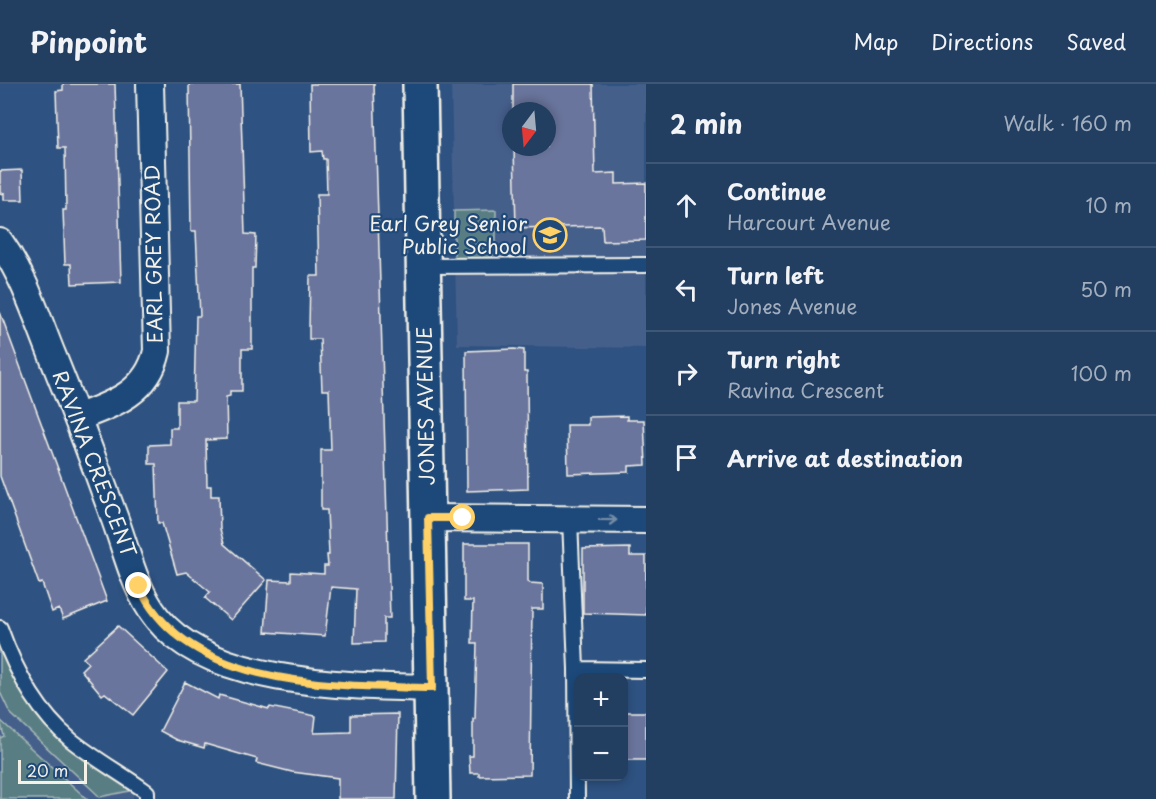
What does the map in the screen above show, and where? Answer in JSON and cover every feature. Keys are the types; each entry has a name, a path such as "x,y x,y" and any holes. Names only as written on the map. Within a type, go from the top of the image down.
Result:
{"street":[{"name":"EARL GREY ROAD","path":"79,417 107,407 140,387 149,375 157,351 150,84"},
{"name":"JONES AVENUE","path":"420,84 433,799"},
{"name":"RAVINA CRESCENT","path":"0,242 28,293 79,417 143,595 159,620 178,637 201,651 268,674 344,686 432,688"},
{"path":"428,518 646,520"}],"lane":[{"path":"424,266 646,265"},
{"path":"570,519 576,669 577,799"},
{"path":"0,628 28,690 49,718 71,740 147,792 147,799"},
{"path":"576,669 646,670"}],"shaded area":[{"name":"Earl Grey Senior Public School","path":"451,84 646,84 646,348 457,345"},
{"path":"0,647 22,691 134,790 133,799 0,799"}],"green space":[{"path":"496,210 496,246 492,257 454,260 454,211"},
{"path":"0,647 22,691 134,790 100,797 10,713 0,692"},
{"path":"0,720 87,799 0,799 0,738 4,736"}],"building":[{"path":"63,84 115,84 121,282 72,284 71,264 65,264 63,210 66,210 65,148 58,148 56,91 63,90"},
{"path":"189,84 240,84 245,234 256,235 255,268 252,268 252,349 242,349 242,391 230,391 230,396 226,397 227,439 206,440 207,486 211,486 211,496 219,496 220,529 224,544 266,580 231,620 205,598 210,592 186,572 177,574 162,523 158,523 156,464 149,464 149,445 170,444 170,428 177,428 177,401 194,401 196,316 200,316 196,231 191,231"},
{"path":"310,84 374,84 390,618 384,618 384,642 354,643 356,589 331,587 325,636 265,632 269,580 291,581 291,572 324,574 324,566 328,566 327,555 329,555 327,510 321,510 321,450 331,450 329,390 322,390 320,339 309,339 310,276 319,276 317,194 327,194 326,159 323,159 322,151 311,152"},
{"path":"513,84 593,84 595,174 616,173 616,184 646,183 646,240 603,241 602,226 516,228 514,156 556,156 556,102 513,102"},
{"path":"22,170 23,200 4,200 4,193 0,194 0,171"},
{"path":"0,312 107,601 63,619 59,609 52,612 42,583 39,584 0,476"},
{"path":"524,350 524,372 527,372 528,489 467,491 466,351"},
{"path":"627,416 627,420 644,420 646,465 629,466 629,472 568,474 567,425 588,425 588,417"},
{"path":"464,544 528,544 528,581 543,584 543,609 532,609 530,775 479,776 479,773 470,773 469,756 473,756 473,719 475,719 477,643 472,643 473,601 464,601"},
{"path":"630,548 630,556 646,556 646,615 583,613 583,549"},
{"path":"118,626 168,672 133,715 105,693 102,695 81,670 88,663 83,658"},
{"path":"185,682 218,699 219,695 269,709 270,707 316,716 314,733 351,732 351,715 398,714 396,799 338,799 338,778 292,772 256,763 257,759 205,744 204,748 177,740 160,731"},
{"path":"628,712 646,712 646,760 628,760"}],"place":[{"name":"Earl Grey Senior Public School","path":"550,235"}],"route":[{"path":"139,586 147,604 159,620 178,637 201,651 230,663 304,682 344,686 432,688 428,518 463,518"}]}
